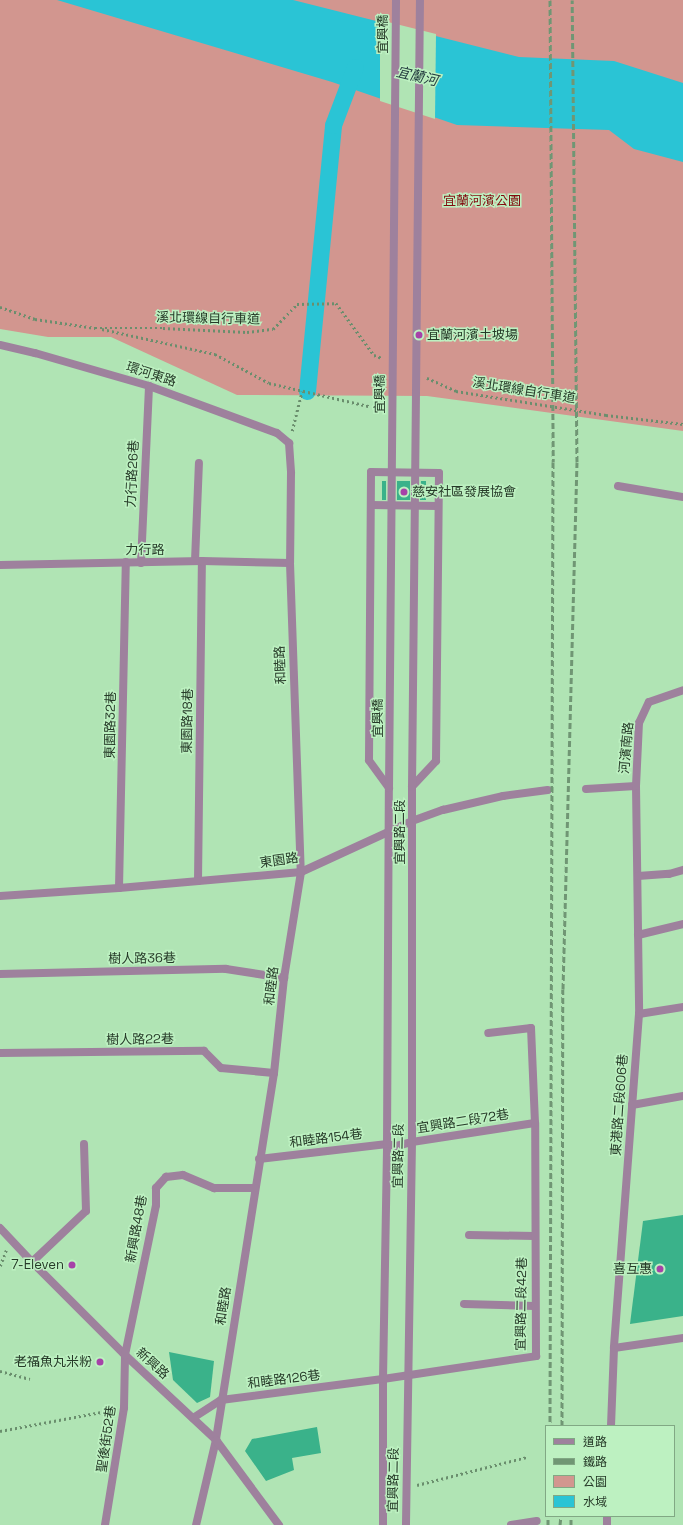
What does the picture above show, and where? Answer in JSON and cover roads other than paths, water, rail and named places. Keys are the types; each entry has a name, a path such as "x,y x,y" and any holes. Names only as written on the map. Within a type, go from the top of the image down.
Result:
{"street":[{"name":"宜興橋","path":"389,788 396,0"},
{"path":"412,786 420,0"},
{"name":"環河東路","path":"0,345 35,353 149,386 277,433 289,443"},
{"name":"力行路26巷","path":"141,563 149,386"},
{"name":"和睦路","path":"196,1525 216,1440 259,1159 274,1073 284,978 301,872 290,563 292,473 289,443"},
{"name":"東園路18巷","path":"198,881 199,463"},
{"path":"389,788 369,760 371,472 438,473 436,761 412,786"},
{"path":"618,486 683,496"},
{"path":"371,505 438,506"},
{"name":"力行路","path":"0,565 199,561 290,563"},
{"name":"東園路32巷","path":"119,888 126,562"},
{"name":"河濱南路","path":"636,786 639,723 649,702 683,690"},
{"name":"宜興路二段","path":"406,1525 412,1142 412,786"},
{"path":"586,789 636,786"},
{"name":"東港路二段606巷","path":"611,1425 614,1348 639,1014 636,786"},
{"name":"宜興路二段","path":"383,1525 389,788"},
{"name":"東園路","path":"0,896 119,888 301,872 388,831 450,808 502,796 548,790"},
{"path":"638,876 669,874 683,870"},
{"path":"638,935 683,924"},
{"name":"樹人路36巷","path":"0,974 226,969 284,978"},
{"path":"639,1014 683,1007"},
{"name":"宜興路二段42巷","path":"383,1379 536,1356 535,1124 531,1028 488,1033"},
{"name":"樹人路22巷","path":"0,1053 204,1051 221,1068 274,1073"},
{"path":"632,1105 683,1096"},
{"name":"宜興路二段72巷","path":"396,1146 412,1142 535,1124"},
{"path":"32,1262 86,1211 84,1144"},
{"name":"和睦路154巷","path":"259,1159 387,1144 396,1146"},
{"name":"新興路48巷","path":"125,1355 156,1205 156,1188 166,1177 183,1175 214,1188 255,1188"},
{"name":"新興路","path":"0,1228 125,1355 216,1440 279,1525"},
{"path":"469,1235 535,1236"},
{"path":"464,1304 535,1306"},
{"path":"614,1348 683,1338"},
{"name":"聖後街52巷","path":"105,1525 124,1408 125,1355"},
{"name":"和睦路126巷","path":"193,1418 221,1400 383,1379"},
{"path":"511,1525 537,1521"}],"water":[{"name":"宜蘭河","path":"57,0 293,0 519,57 614,61 683,83 683,162 634,149 609,130 457,125 332,82"}],"waterway":[{"path":"307,391 333,125 355,67"}],"railway":[{"path":"550,0 553,462 550,1425"},
{"path":"562,1425 563,989 577,462 572,0"},
{"path":"548,1517 548,1525"},
{"path":"560,1525 561,1517"},
{"path":"571,1517 571,1525"}],"place":[{"name":"宜蘭河濱土坡場","path":"419,335"},
{"name":"慈安社區發展協會","path":"404,492"},
{"name":"7-Eleven","path":"72,1265"},
{"name":"喜互惠","path":"660,1269"},
{"name":"老福魚丸米粉","path":"100,1362"}],"park label":[{"name":"宜蘭河濱公園","path":"482,201"}]}
